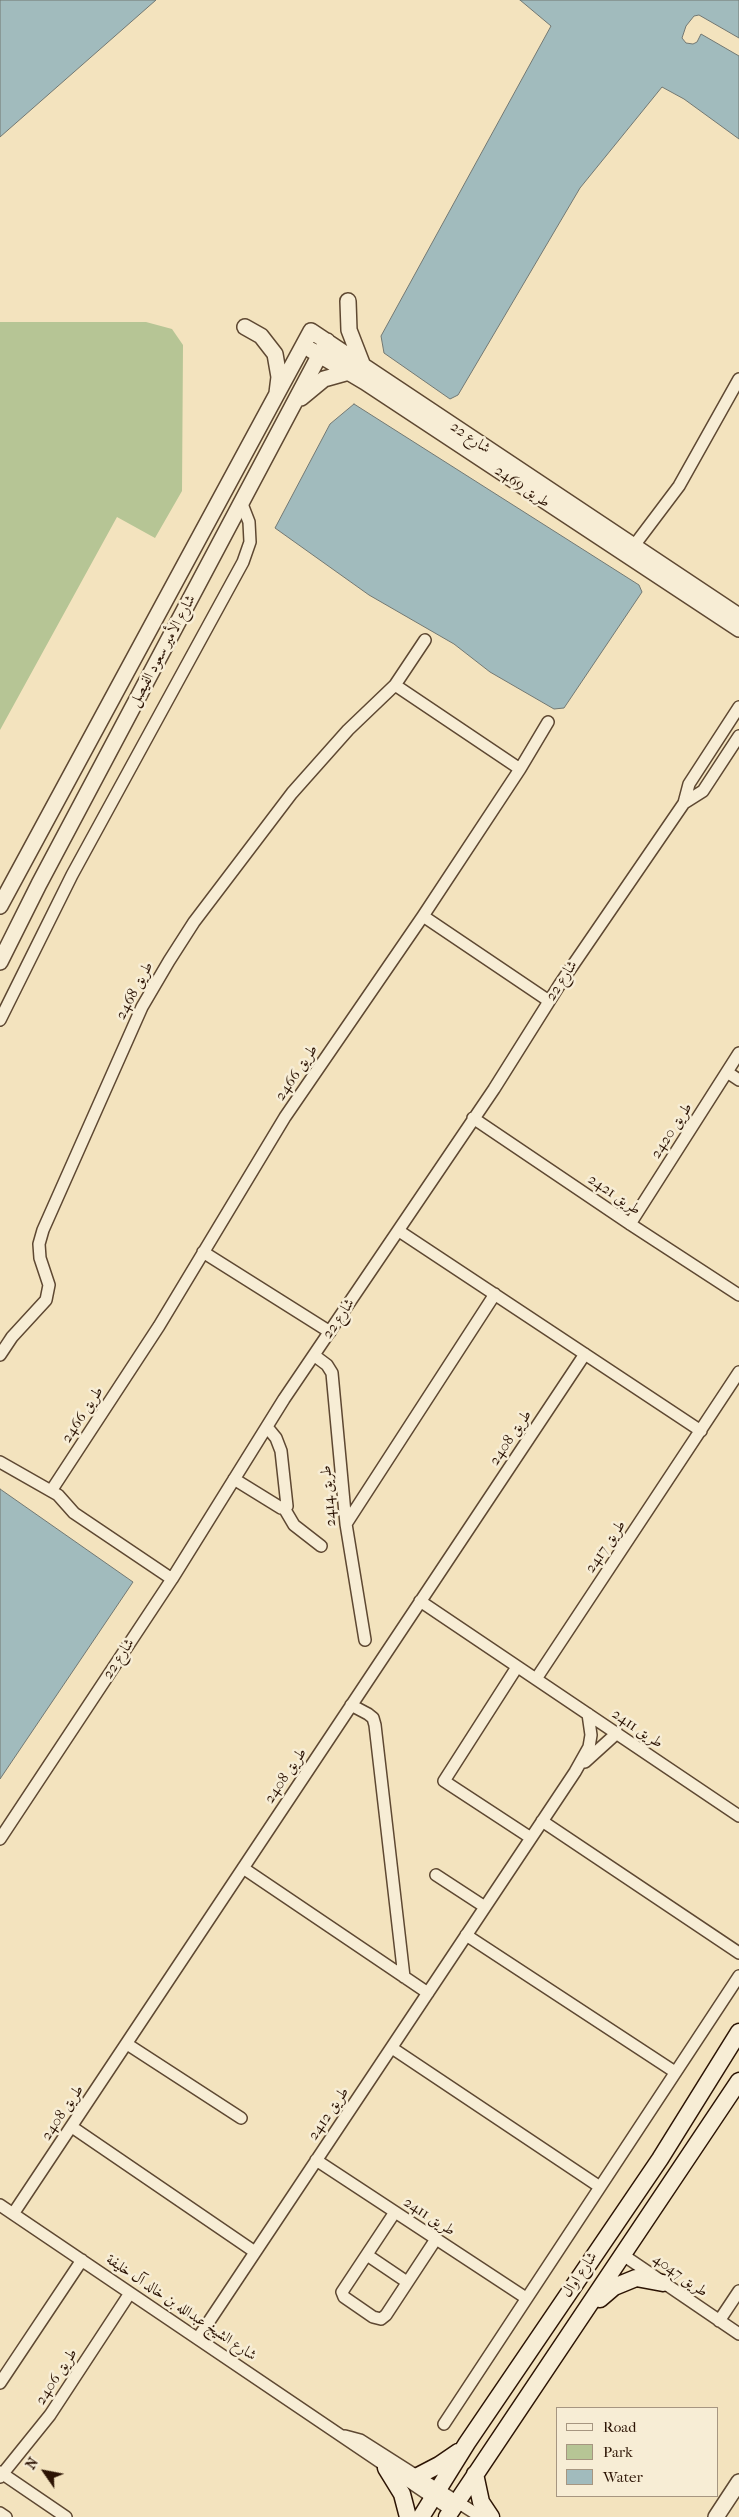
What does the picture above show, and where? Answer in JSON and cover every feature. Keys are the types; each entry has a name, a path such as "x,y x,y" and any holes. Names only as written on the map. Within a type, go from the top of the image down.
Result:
{"main road":[{"name":"شارع اوال","path":"421,2517 467,2443 660,2159 739,2032"},
{"name":"شارع اوال","path":"452,2510 739,2081"},
{"path":"623,2255 624,2237 656,2181 661,2167 660,2159"},
{"path":"585,2312 614,2287 626,2281 636,2278 663,2282"},
{"path":"416,2477 439,2465 467,2443"},
{"path":"386,2468 402,2494 408,2517"},
{"path":"475,2474 481,2502 491,2517"}],"street":[{"path":"291,411 300,399 324,379 356,369 349,330 348,301"},
{"path":"245,327 261,336 276,354 279,377 277,398"},
{"name":"شارع الأمير سعود الفيصل","path":"0,906 154,619 277,398 312,331 323,348 242,504 48,866 0,962"},
{"name":"طريق 2469","path":"304,346 323,348 356,369 739,630"},
{"name":"شارع 22","path":"356,369 739,616"},
{"path":"634,547 679,486 739,380"},
{"path":"0,1020 72,875 243,562 250,542 248,522 242,504"},
{"name":"طريق 2468","path":"0,1356 12,1337 46,1300 49,1285 40,1258 39,1244 43,1230 142,1007 165,967 194,922 292,793 348,730 395,685 425,640"},
{"path":"395,685 520,768"},
{"name":"شارع 22","path":"0,1839 172,1579 267,1427 474,1118 549,1001 684,803 689,784 739,707"},
{"name":"طريق 2466","path":"51,1491 159,1326 285,1117 423,916 548,722"},
{"name":"شارع 22","path":"684,803 703,792 739,736"},
{"path":"423,916 549,1001"},
{"name":"طريق 2420","path":"630,1224 739,1053"},
{"path":"727,1072 739,1080"},
{"name":"طريق 2421","path":"474,1118 630,1224 739,1294"},
{"path":"399,1231 701,1431"},
{"path":"204,1252 330,1332"},
{"path":"346,1524 495,1294"},
{"name":"طريق 2408","path":"13,2214 585,1354"},
{"name":"طريق 2414","path":"315,1356 327,1365 332,1373 346,1524 365,1640"},
{"name":"طريق 2417","path":"536,1679 739,1372"},
{"path":"267,1427 276,1438 281,1451 287,1504 284,1508"},
{"path":"0,1462 58,1495 74,1513 172,1579"},
{"path":"234,1479 284,1508 294,1526 320,1546"},
{"name":"طريق 2411","path":"420,1601 739,1816"},
{"path":"518,1666 444,1781 531,1838"},
{"path":"351,1705 373,1718 375,1725 404,1976"},
{"name":"طريق 2412","path":"198,2338 575,1772 589,1747 592,1735 588,1714"},
{"name":"طريق 2412","path":"575,1772 598,1748 617,1734"},
{"path":"542,1821 739,1953"},
{"path":"243,1868 428,1993"},
{"path":"436,1875 485,1907"},
{"path":"466,1935 675,2072"},
{"path":"444,2424 739,1976"},
{"path":"127,2044 241,2118"},
{"path":"392,2048 600,2187"},
{"path":"72,2127 255,2252"},
{"name":"طريق 2411","path":"316,2160 526,2298"},
{"name":"شارع الشيخ عبدالله بن خالد آل خليفة","path":"0,2205 345,2436 360,2440 416,2477 452,2510 481,2517"},
{"path":"395,2212 342,2292 344,2297 373,2317 381,2319 386,2315 436,2239"},
{"path":"366,2255 407,2282"},
{"name":"طريق 4047","path":"623,2255 739,2334"},
{"path":"0,2383 82,2260"},
{"path":"720,2321 739,2291"},
{"name":"طريق 2406","path":"66,2517 1,2474 50,2416 130,2293"},
{"name":"شارع الشيخ عبدالله بن خالد آل خليفة","path":"345,2436 351,2444 386,2468 436,2494"},
{"path":"716,2517 739,2482"},
{"path":"0,2513 6,2517"}],"green space":[{"path":"0,322 146,322 172,329 183,345 182,491 155,538 117,517 0,730"}],"water":[{"path":"0,0 156,0 0,137"},
{"path":"520,0 739,0 739,38 699,15 694,16 686,26 682,38 686,43 693,44 697,42 701,34 739,56 739,139 684,99 662,87 580,188 458,395 450,399 384,353 381,336 551,26"},
{"path":"354,404 639,585 642,592 564,708 554,709 490,672 454,644 369,595 275,528 330,424"},
{"path":"0,1489 133,1582 0,1779"}]}
